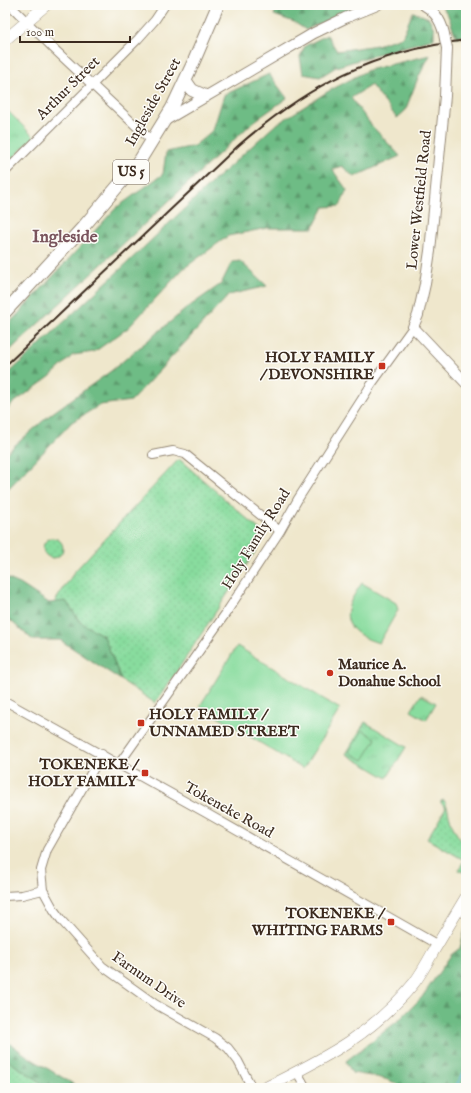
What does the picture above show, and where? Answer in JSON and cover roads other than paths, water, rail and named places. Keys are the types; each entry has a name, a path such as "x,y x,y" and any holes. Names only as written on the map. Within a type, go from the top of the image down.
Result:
{"main road":[{"path":"5,40 46,5"},
{"name":"Ingleside Street","path":"5,312 84,226 129,174 152,141 186,80 218,5"},
{"path":"186,80 192,90 205,96"},
{"path":"265,1088 322,1059 355,1039 380,1019 414,982 466,897"}],"street":[{"path":"10,5 91,85 152,141"},
{"name":"Arthur Street","path":"5,172 138,39 155,20 165,5"},
{"path":"164,121 314,33 377,5"},
{"name":"Lower Westfield Road","path":"413,327 418,316 430,251 445,96 446,44 444,31 437,16 424,5"},
{"path":"413,327 466,383"},
{"name":"Holy Family Road","path":"119,764 218,624 280,531 298,499 371,385 413,327"},
{"path":"153,455 168,451 177,451 185,454 280,531"},
{"name":"Tokeneke Road","path":"5,701 102,754 438,945"},
{"name":"Farnum Drive","path":"102,754 47,850 41,870 43,890 54,910 102,966 155,1004 215,1038 228,1048 238,1061 252,1088"},
{"path":"5,896 43,890"},
{"path":"297,1072 306,1088"}],"waterway":[{"path":"455,1088 466,1069"}],"railway":[{"path":"5,366 239,145 265,123 317,88 372,62 432,45 466,40"}],"place":[{"name":"HOLY FAMILY / DEVONSHIRE","path":"382,366"},
{"name":"Maurice A. Donahue School","path":"330,673"},
{"name":"HOLY FAMILY / UNNAMED STREET","path":"141,723"},
{"name":"TOKENEKE / HOLY FAMILY","path":"145,773"},
{"name":"TOKENEKE / WHITING FARMS","path":"391,922"}],"district":[{"name":"Ingleside","path":"65,237"}]}
